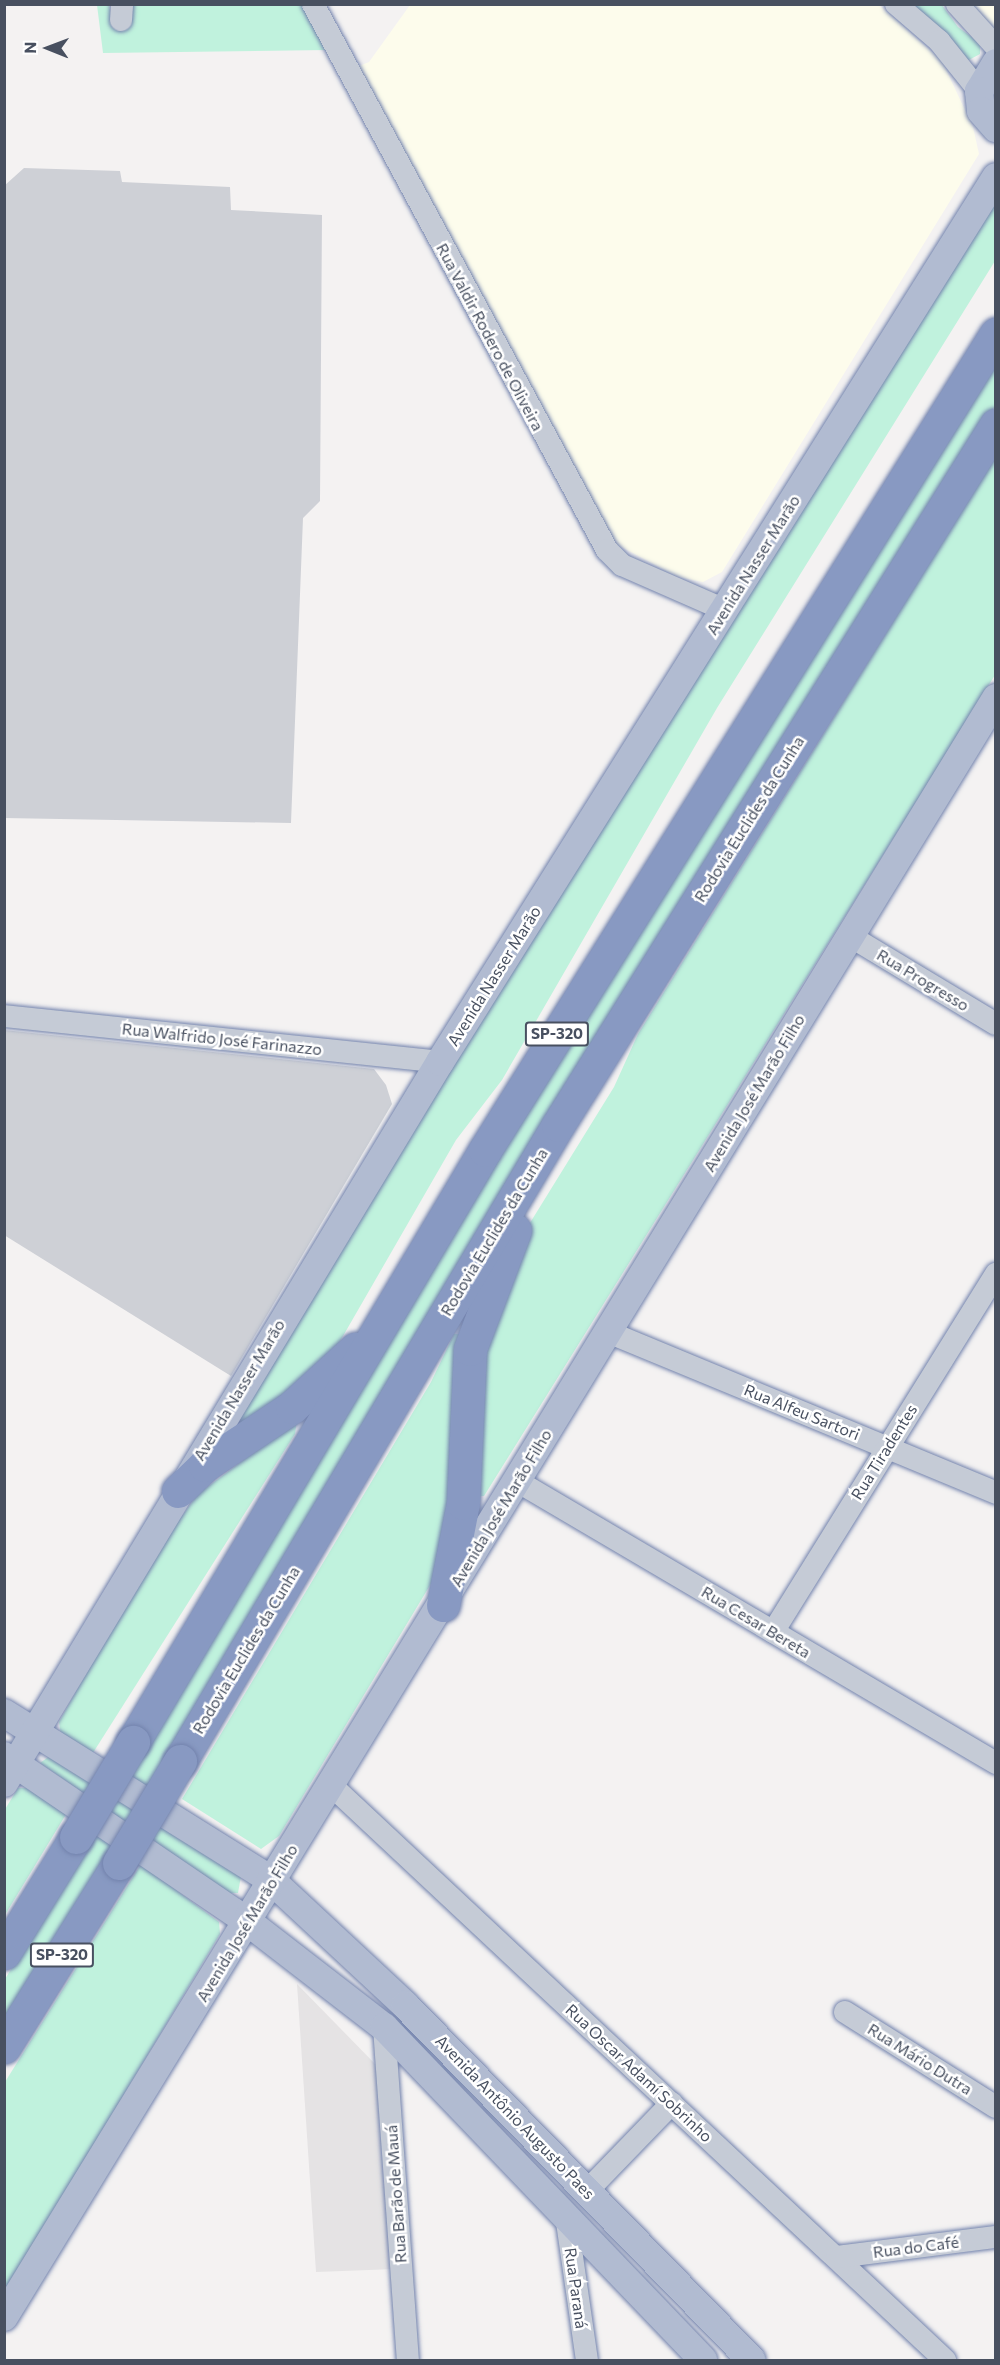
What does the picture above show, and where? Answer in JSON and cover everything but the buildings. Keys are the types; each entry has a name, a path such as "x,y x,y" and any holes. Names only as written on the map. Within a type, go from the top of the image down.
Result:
{"highway":[{"name":"SP-320","path":"4,1953 133,1742 491,1140 996,333"},
{"name":"Rodovia Euclides da Cunha","path":"4,2047 119,1863 558,1125 996,424"},
{"path":"443,1605 463,1503 470,1350 558,1125"},
{"path":"178,1491 206,1465 292,1407 381,1326"}],"main road":[{"path":"996,63 979,91 981,111 996,128"},
{"name":"Avenida Nasser Marão","path":"8,1768 38,1733 178,1491 440,1062 996,177"},
{"name":"Avenida José Marão Filho","path":"4,2317 248,1922 271,1880 332,1786 443,1605 996,698"},
{"name":"Avenida Antônio Augusto Paes","path":"4,1713 271,1880 405,2005 752,2361"},
{"name":"Avenida Antônio Augusto Paes","path":"8,1768 248,1922 384,2027 703,2361"},
{"path":"384,2027 405,2005"},
{"path":"566,2215 587,2192"}],"street":[{"name":"Rua Valdir Rodero de Oliveira","path":"313,4 607,550 622,564 725,610"},
{"path":"896,4 939,41 979,91"},
{"path":"957,4 996,47"},
{"name":"Rua Progresso","path":"850,936 996,1024"},
{"name":"Rua Walfrido José Farinazzo","path":"4,1016 440,1062"},
{"name":"Rua Tiradentes","path":"773,1632 996,1274"},
{"name":"Rua Alfeu Sartori","path":"608,1332 996,1493"},
{"name":"Rua Cesar Bereta","path":"518,1481 996,1763"},
{"name":"Rua Oscar Adamí Sobrinho","path":"332,1786 837,2257 945,2361"},
{"name":"Rua Mário Dutra","path":"845,2012 996,2107"},
{"name":"Rua Barão de Mauá","path":"384,2027 408,2361"},
{"path":"587,2192 672,2103"},
{"name":"Rua Paraná","path":"566,2215 587,2361"},
{"name":"Rua do Café","path":"837,2257 996,2237"}],"shaded area":[{"path":"410,5 879,5 942,61 973,127 979,154 722,572 703,582 678,577 612,542 354,68 369,62"},
{"path":"972,5 995,5 995,32"},
{"path":"297,1984 381,2070 395,2269 316,2272"}],"green space":[{"path":"97,5 109,5 113,24 131,5 303,5 327,50 103,53"},
{"path":"909,5 942,5 958,27 980,43 980,54 967,61"},
{"path":"995,191 995,261 717,708 502,1080 456,1140 339,1343 290,1402 233,1434 277,1343"},
{"path":"995,349 995,406 148,1792 126,1780 389,1328"},
{"path":"995,457 995,675 484,1496 475,1496 477,1348 525,1231 614,1087 638,1034"},
{"path":"454,1334 463,1334 451,1507 432,1582 279,1836 261,1849 182,1799 431,1382"},
{"path":"297,1420 295,1434 91,1756 61,1736 59,1722 147,1564 198,1494"},
{"path":"51,1755 241,1876 238,1893 228,1893 40,1763"},
{"path":"18,1788 29,1788 68,1811 5,1915 4,1811"},
{"path":"97,1832 115,1845 5,2023 5,1979"},
{"path":"141,1864 219,1922 220,1934 5,2293 5,2082"}]}
